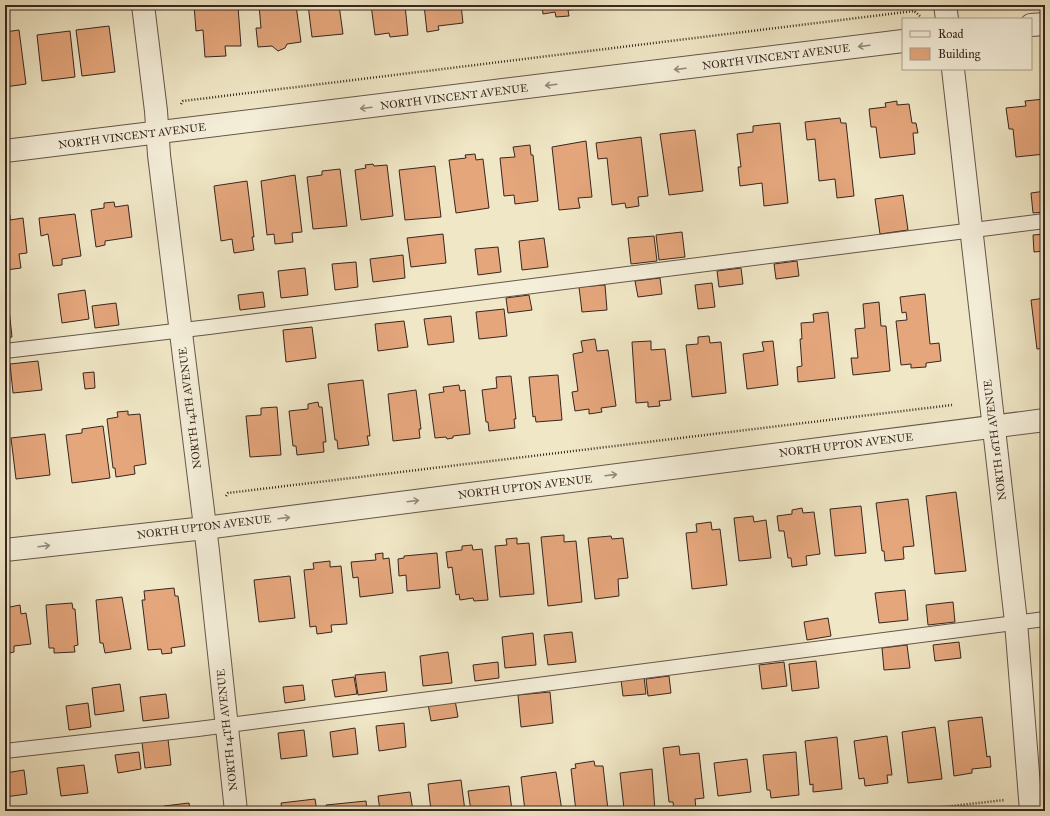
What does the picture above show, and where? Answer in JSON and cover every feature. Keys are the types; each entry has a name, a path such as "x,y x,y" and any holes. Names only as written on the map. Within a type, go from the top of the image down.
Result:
{"street":[{"name":"NORTH 14TH AVENUE","path":"143,5 158,134 159,155 228,725 236,811"},
{"path":"945,5 947,18"},
{"path":"1032,25 1045,24"},
{"name":"NORTH VINCENT AVENUE","path":"5,151 158,134 902,41"},
{"name":"NORTH 16TH AVENUE","path":"952,70 1016,622 1031,811"},
{"name":"NORTH UPTON AVENUE","path":"5,550 205,528 1045,420"}],"lane":[{"path":"5,351 1045,221"},
{"path":"5,751 228,725 1045,619"}],"path":[{"path":"178,108 183,101 191,100 914,11 920,16"},
{"path":"224,500 228,493 956,405"},
{"path":"907,811 1005,799 1009,804"}],"building":[{"path":"194,5 217,6 217,8 238,7 241,46 225,46 226,56 205,57 203,30 196,31"},
{"path":"259,5 296,5 301,42 287,44 285,48 278,51 272,46 258,47 256,28 261,28"},
{"path":"308,5 339,5 343,34 312,37"},
{"path":"371,5 405,5 408,35 390,37 389,33 375,35"},
{"path":"424,5 461,5 463,23 438,26 439,30 427,32"},
{"path":"542,5 578,5 579,9 568,10 569,16 556,17 555,12 543,14"},
{"path":"109,26 115,72 82,76 76,30"},
{"path":"19,30 26,84 5,87 5,32"},
{"path":"70,31 75,77 42,81 37,35"},
{"path":"1044,99 1045,154 1016,157 1013,129 1009,129 1006,108 1026,106 1025,101"},
{"path":"897,101 897,105 909,104 912,123 916,123 918,133 913,133 915,154 880,158 876,127 871,127 869,109 886,107 885,103"},
{"path":"840,118 841,123 846,123 854,196 837,198 835,179 819,181 815,139 807,140 805,122"},
{"path":"780,123 788,203 764,206 762,183 740,186 738,167 741,167 737,134 753,132 753,126"},
{"path":"695,130 703,191 669,195 660,134"},
{"path":"641,137 648,196 638,197 639,206 626,208 625,203 612,205 607,158 598,159 596,143"},
{"path":"586,141 592,197 578,198 580,208 559,210 552,147"},
{"path":"530,145 531,155 533,155 538,201 515,204 514,195 504,196 500,158 515,157 513,147"},
{"path":"475,154 476,160 483,159 489,208 456,213 449,160 466,158 465,155"},
{"path":"373,164 374,166 387,165 393,216 361,220 355,170 366,168 365,165"},
{"path":"435,166 441,217 405,220 399,170"},
{"path":"340,169 347,226 313,229 307,177 322,175 322,171"},
{"path":"295,175 302,232 292,233 293,242 275,244 274,234 267,235 261,181"},
{"path":"247,181 254,237 252,237 254,250 234,253 232,239 221,241 214,186"},
{"path":"1045,191 1045,212 1033,213 1031,193"},
{"path":"903,195 908,230 880,234 875,199"},
{"path":"114,202 115,207 128,205 132,237 105,241 105,245 96,247 91,210 104,208 104,203"},
{"path":"75,214 81,256 62,259 62,265 53,266 48,234 41,236 39,218"},
{"path":"5,215 10,215 10,220 23,218 27,253 19,254 21,268 6,270"},
{"path":"682,232 685,257 659,260 656,235"},
{"path":"443,234 446,263 411,267 407,238"},
{"path":"1045,234 1045,251 1034,252 1033,235"},
{"path":"654,236 657,261 631,264 628,238"},
{"path":"544,238 548,267 522,270 519,241"},
{"path":"498,247 501,272 478,275 475,249"},
{"path":"403,255 405,278 373,282 370,259"},
{"path":"797,261 799,276 776,279 774,264"},
{"path":"356,262 358,287 335,290 332,264"},
{"path":"305,268 308,295 281,298 278,271"},
{"path":"741,268 743,284 719,287 717,271"},
{"path":"660,278 662,294 638,297 635,281"},
{"path":"712,283 715,307 698,309 695,285"},
{"path":"605,285 607,310 582,312 579,287"},
{"path":"85,290 89,319 62,323 58,294"},
{"path":"263,292 265,307 240,310 238,295"},
{"path":"925,294 930,344 939,343 941,361 926,363 926,367 911,368 911,364 901,365 896,321 907,320 906,312 902,313 900,297"},
{"path":"529,295 532,310 508,313 506,298"},
{"path":"1045,298 1045,348 1037,349 1031,300"},
{"path":"879,302 881,326 886,326 890,371 853,375 851,358 858,358 855,329 865,328 863,304"},
{"path":"116,303 119,325 95,328 92,306"},
{"path":"5,309 9,309 12,337 5,338"},
{"path":"504,309 507,336 479,339 476,312"},
{"path":"828,312 835,378 798,382 797,367 802,366 800,339 802,339 801,323 814,322 813,314"},
{"path":"451,316 454,342 428,345 424,319"},
{"path":"404,321 408,347 378,351 375,324"},
{"path":"312,327 316,358 286,362 283,330"},
{"path":"709,336 710,343 721,342 726,393 692,397 686,345 698,344 698,337"},
{"path":"595,339 597,351 608,350 616,406 601,408 602,412 589,414 589,409 575,411 572,392 578,391 573,354 583,352 581,341"},
{"path":"651,341 651,350 665,349 671,400 659,401 660,406 648,407 648,402 636,403 632,342"},
{"path":"773,341 778,385 747,389 743,354 764,351 762,342"},
{"path":"38,361 42,390 13,393 10,364"},
{"path":"94,372 95,388 85,389 83,373"},
{"path":"558,375 562,420 536,422 535,416 533,417 529,377"},
{"path":"511,376 516,419 514,419 515,428 489,431 488,422 486,422 482,390 497,388 496,377"},
{"path":"363,380 370,436 367,436 369,445 338,449 337,440 335,440 328,384"},
{"path":"459,385 460,391 465,390 470,434 453,436 453,438 447,439 446,437 435,438 429,394 444,392 443,387"},
{"path":"416,390 421,429 419,429 420,438 393,441 388,394"},
{"path":"318,402 319,407 322,407 326,442 323,442 324,452 297,455 296,446 293,446 289,411 308,409 308,404"},
{"path":"277,407 281,455 250,457 246,416 261,415 261,408"},
{"path":"128,411 128,415 140,414 146,464 134,466 135,474 116,477 115,468 113,468 107,419 118,417 117,412"},
{"path":"103,426 110,478 72,483 66,435 82,433 82,429"},
{"path":"45,434 50,475 16,479 11,438"},
{"path":"956,492 966,571 935,574 926,496"},
{"path":"908,499 914,546 903,547 904,559 885,561 884,551 882,551 876,503"},
{"path":"861,506 866,553 835,556 830,509"},
{"path":"802,508 803,513 814,512 820,554 806,556 807,565 792,567 791,558 788,558 784,531 779,531 777,516 792,514 792,510"},
{"path":"753,516 754,522 766,520 771,558 739,561 734,518"},
{"path":"711,522 712,530 720,529 727,585 692,589 686,533 697,532 696,524"},
{"path":"564,535 564,542 576,541 582,602 548,606 541,537"},
{"path":"611,536 612,539 623,538 628,578 618,579 619,596 595,599 588,538"},
{"path":"517,538 517,544 529,543 534,594 500,597 495,546 507,545 506,539"},
{"path":"472,545 473,550 482,549 488,600 474,601 473,598 460,600 459,594 456,595 452,567 448,568 446,552 462,550 462,546"},
{"path":"383,553 383,559 389,558 393,593 360,597 358,577 353,578 351,562 376,560 375,554"},
{"path":"437,553 440,588 407,591 406,575 399,576 398,559 404,558 404,556"},
{"path":"330,561 330,567 341,566 347,624 331,625 332,632 317,634 316,626 310,627 304,570 314,569 313,563"},
{"path":"290,576 295,618 259,622 254,580"},
{"path":"174,588 175,596 178,596 185,646 171,648 172,653 162,654 161,649 148,650 142,600 145,600 144,591"},
{"path":"905,590 908,620 879,623 875,593"},
{"path":"122,597 131,649 105,653 103,643 100,643 96,600"},
{"path":"953,602 955,622 928,625 926,605"},
{"path":"72,603 73,609 75,609 78,645 74,646 75,652 54,653 54,648 49,648 46,605"},
{"path":"20,605 21,614 26,613 31,644 14,646 14,652 5,654 5,608"},
{"path":"828,618 831,636 807,640 804,622"},
{"path":"572,632 576,662 548,665 544,635"},
{"path":"533,633 536,665 505,668 502,637"},
{"path":"959,642 961,658 935,661 933,645"},
{"path":"907,645 910,668 884,670 882,648"},
{"path":"448,652 452,683 423,686 420,656"},
{"path":"816,661 819,688 792,691 789,664"},
{"path":"498,662 499,678 475,681 473,665"},
{"path":"784,662 787,686 762,689 759,665"},
{"path":"385,672 387,691 358,695 355,675"},
{"path":"669,676 671,693 648,696 646,679"},
{"path":"354,677 357,694 335,697 332,680"},
{"path":"644,677 646,694 623,696 621,680"},
{"path":"120,684 124,711 95,715 92,688"},
{"path":"303,685 305,700 285,703 283,687"},
{"path":"550,692 553,723 521,727 518,695"},
{"path":"166,694 169,718 143,721 140,697"},
{"path":"455,700 458,717 431,721 428,704"},
{"path":"88,703 91,727 69,730 66,706"},
{"path":"982,717 987,757 990,756 991,767 972,769 972,773 954,776 948,721"},
{"path":"404,723 406,747 379,751 376,726"},
{"path":"935,727 942,779 908,783 902,732"},
{"path":"355,728 358,754 333,757 330,732"},
{"path":"304,730 307,756 281,759 278,733"},
{"path":"887,736 892,775 887,775 888,783 865,786 864,778 859,779 854,741"},
{"path":"837,737 842,789 813,792 813,784 810,785 805,741"},
{"path":"168,739 171,765 145,768 142,742"},
{"path":"679,746 680,755 699,753 704,798 695,799 696,809 674,811 673,802 669,802 663,748"},
{"path":"139,752 141,769 118,773 115,755"},
{"path":"796,752 799,795 771,798 770,790 767,790 763,755"},
{"path":"747,759 751,792 718,796 714,763"},
{"path":"594,761 595,766 603,766 608,810 576,811 571,769 576,768 575,764"},
{"path":"84,765 88,793 61,796 57,768"},
{"path":"652,769 655,811 626,811 626,808 624,809 620,773"},
{"path":"24,770 27,794 5,797 5,773"},
{"path":"556,772 562,811 525,811 521,777"},
{"path":"461,780 465,811 431,811 428,784"},
{"path":"509,786 512,811 471,811 468,791"},
{"path":"410,792 413,811 380,811 378,796"},
{"path":"315,799 317,811 282,811 281,803"},
{"path":"366,801 367,811 327,811 326,805"},
{"path":"189,803 190,811 164,811 164,806"}]}
